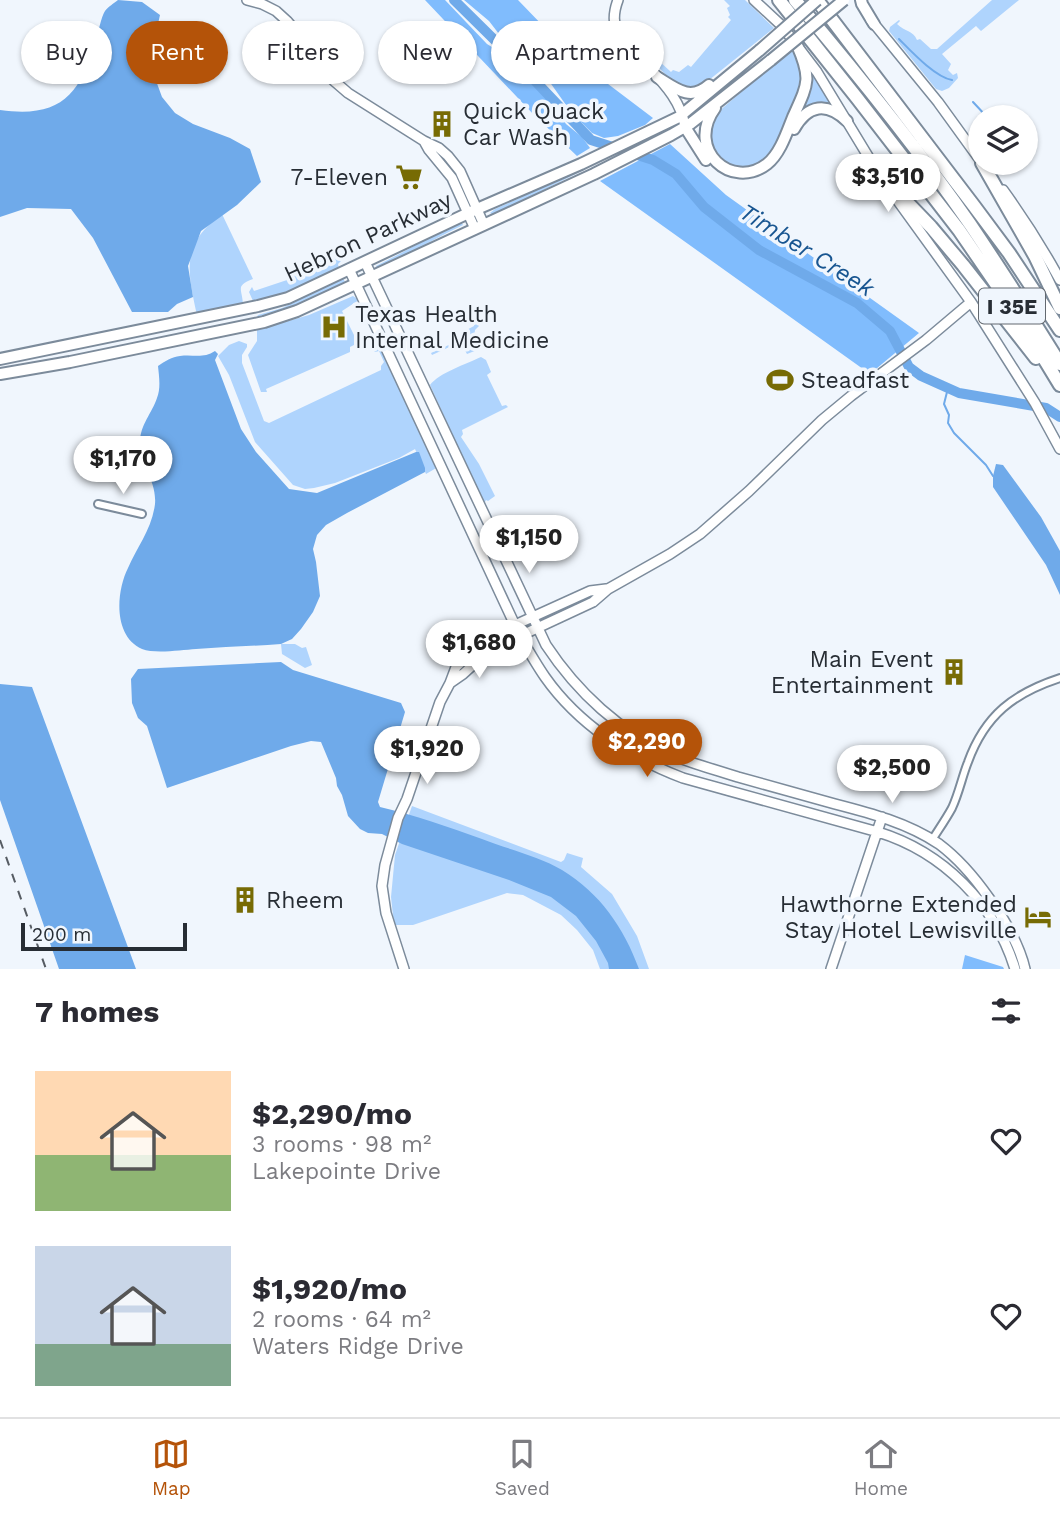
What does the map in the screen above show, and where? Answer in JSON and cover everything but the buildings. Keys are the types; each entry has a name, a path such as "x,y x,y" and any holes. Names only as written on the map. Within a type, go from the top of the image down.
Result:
{"highway":[{"path":"807,0 817,12 834,22"},
{"name":"I 35E","path":"817,0 1009,253 1060,330"},
{"path":"784,3 836,48 938,180 970,224 1060,364"},
{"name":"I 35E","path":"784,3 959,230 1018,316 1060,387"},
{"path":"836,48 959,230"},
{"path":"878,172 932,227 1060,387"},
{"path":"988,175 1035,256 1060,308"},
{"path":"1009,253 1060,354"}],"main road":[{"path":"247,0 262,4 287,20 334,80 348,93 439,148 460,171 480,227"},
{"path":"615,21 618,0"},
{"path":"754,0 782,26 826,85 898,202 971,302 1035,403 1060,449"},
{"path":"664,82 685,93 703,91 736,64 746,61 760,50 817,0"},
{"name":"Hebron Parkway","path":"0,374 250,325 297,311 356,285 594,174 685,127 844,0"},
{"path":"854,0 938,102 968,144"},
{"path":"861,0 874,24"},
{"path":"722,99 705,128 706,143 712,158 725,168 741,172 752,171 768,164 787,131 807,83 806,64 797,45"},
{"name":"Hebron Parkway","path":"0,359 288,298 663,125 683,114 746,61"},
{"path":"663,84 675,99 683,114 685,127 705,158 713,167 729,175 747,177 759,174 775,164 783,154 800,119 808,112 828,108 847,121"},
{"path":"991,175 1018,210 1060,280"},
{"path":"365,262 532,617 546,645 571,680 598,707 670,754 714,770 882,817 932,840 957,860 982,887 1020,950 1021,969"},
{"path":"349,269 520,636 545,678 569,706 609,739 663,770 683,778 878,832 899,839 934,859 969,890 1000,931 1021,969"},
{"path":"450,683 484,656 593,602 608,589 700,534 822,420 971,302"},
{"path":"246,309 250,325"},
{"path":"61,347 65,363"},
{"path":"465,518 481,509"},
{"path":"404,969 386,914 383,886 388,851 440,702 456,667 476,648 515,625 590,591 608,589"},
{"path":"609,739 621,724"},
{"path":"709,785 714,770"},
{"path":"859,826 862,811"},
{"path":"831,969 882,817"}],"street":[{"path":"98,503 142,514"},
{"path":"932,840 952,807 968,762 987,724 996,713 1030,689 1060,678"}],"shaded area":[{"path":"118,0 142,2 160,15 159,21 126,21 126,84 157,84 162,97 175,113 193,124 250,149 261,182 237,205 201,231 188,266 193,297 177,304 168,312 132,312 93,238 71,209 27,208 0,217 0,110 20,112 52,107 64,100 77,84 112,84 112,21 101,21 109,7"},
{"path":"425,0 445,0 465,21 445,21"},
{"path":"464,0 518,0 538,21 491,21 491,24"},
{"path":"724,0 745,0 774,28 704,84 689,88 670,79 664,73 664,66 671,72 679,72 688,65 691,67 731,20 727,8 730,6"},
{"path":"992,0 1019,0 981,31 976,26 942,54 951,64 948,70 953,75 957,73 958,78 942,91 936,89 889,31 899,20 897,24 913,34 917,40 920,39 931,49 937,49"},
{"path":"477,34 491,46 491,70 477,55"},
{"path":"792,48 799,57 803,71 801,91 770,158 758,166 726,164 710,146 709,131 718,112"},
{"path":"811,72 833,105 800,117"},
{"path":"505,84 534,84 566,124 582,137 590,148 577,156"},
{"path":"551,84 608,84 653,118 645,125 618,136 604,138 592,133 571,112"},
{"path":"670,144 726,195 919,333 870,374 600,181"},
{"path":"583,166 586,169 493,215 490,213 540,185"},
{"path":"222,214 253,279 242,286 243,304 197,315 191,284 190,258 199,236"},
{"path":"461,222 463,225 378,269 376,266 440,232"},
{"path":"331,247 335,248 341,261 338,264 339,269 277,297 256,303 253,301 249,292 252,287 254,291 287,280 286,276 293,273 296,277 320,266 318,262 325,260 332,252"},
{"path":"343,278 345,282 296,307 257,317 282,308"},
{"path":"353,296 359,300 342,311 358,343 350,347 350,352 266,389 267,392 261,392 248,355 257,341 257,330 309,315"},
{"path":"475,320 479,326 471,339 473,345 479,345 477,350 467,354 458,343 432,355 431,353 462,339 461,333 474,326"},
{"path":"239,341 247,344 242,363 264,421 269,423 381,370 384,362 379,351 373,350 383,348 438,467 426,474 415,449 335,483 305,489 293,485 255,442 229,375 218,356 229,345"},
{"path":"215,351 218,354 215,360 241,429 256,452 289,489 317,493 416,452 419,452 425,472 326,525 317,535 313,549 320,596 313,612 292,639 281,644 168,651 142,649 126,634 120,613 120,601 124,578 148,530 155,504 154,488 140,442 144,425 158,394 158,366 177,357 202,356"},
{"path":"481,357 486,360 491,372 487,375 502,406 508,407 462,430 461,437 479,464 495,496 485,502 430,385 446,373"},
{"path":"996,464 1003,465 1041,517 1060,551 1060,595 1046,565 993,487"},
{"path":"281,644 306,647 312,665 305,668 282,654"},
{"path":"281,662 293,670 401,703 405,712 378,802 380,807 457,830 562,870 588,889 609,913 626,939 639,969 609,969 596,941 576,916 551,897 402,844 382,834 368,833 360,829 348,816 321,742 311,741 291,746 167,788 147,726 138,718 132,703 131,679 138,669"},
{"path":"0,684 32,687 136,969 59,969 0,800"},
{"path":"412,806 561,862 567,853 583,858 581,867 612,894 637,936 649,969 600,969 593,950 577,930 561,915 523,895 507,893 413,925 394,925 391,897 395,855"},
{"path":"965,955 1003,967 1004,969 962,969"}],"waterway":[{"name":"Timber Creek","path":"454,0 591,140 653,160 676,174 704,207 759,250 857,303 890,331 909,367 921,376 959,393 1046,408 1060,417"},
{"path":"899,39 931,69 952,80"},
{"path":"973,102 976,105"},
{"path":"948,388 944,404 949,415 948,423 993,476"}],"railway":[{"path":"0,840 46,969"}],"place":[{"name":"Quick Quack Car Wash","path":"442,124"},
{"name":"7-Eleven","path":"409,177"},
{"name":"Texas Health Internal Medicine","path":"334,327"},
{"name":"Steadfast","path":"780,380"},
{"name":"Main Event Entertainment","path":"954,672"},
{"name":"Rheem","path":"245,900"},
{"name":"Hawthorne Extended Stay Hotel Lewisville","path":"1038,917"}]}
